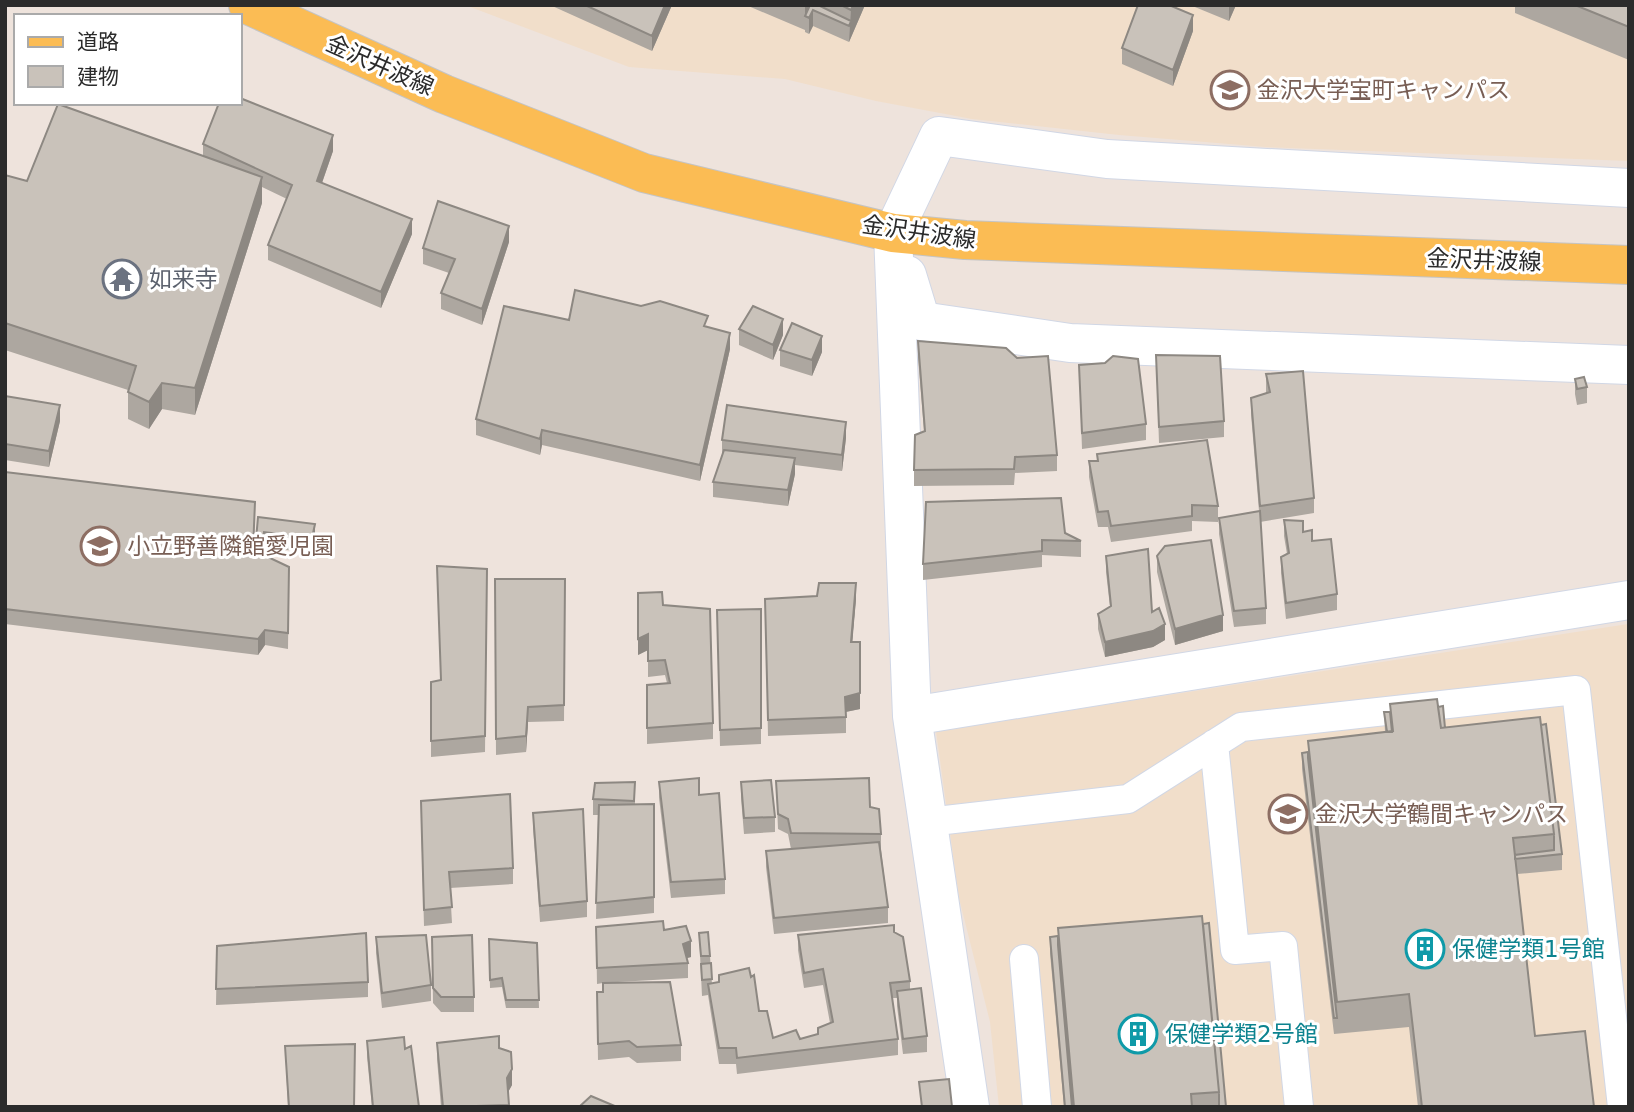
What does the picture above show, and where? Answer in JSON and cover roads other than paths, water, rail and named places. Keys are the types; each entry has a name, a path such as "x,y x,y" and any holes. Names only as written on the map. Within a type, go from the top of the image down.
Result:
{"main road":[{"name":"金沢井波線","path":"248,5 444,94 644,173 893,233 993,241 1629,265"}],"street":[{"path":"970,1107 912,716 893,233 939,136 1107,159 1629,188"},
{"path":"893,233 921,321 1070,343 1629,365"},
{"path":"912,716 1629,600"}],"lane":[{"path":"928,822 1128,799 1241,727 1576,690 1622,1107"},
{"path":"1214,744 1235,950 1283,946 1299,1107"},
{"path":"1024,959 1037,1107"}],"place":[{"name":"金沢大学宝町キャンパス","path":"1230,90"},
{"name":"如来寺","path":"122,279"},
{"name":"小立野善隣館愛児園","path":"100,546"},
{"name":"金沢大学鶴間キャンパス","path":"1288,814"},
{"name":"保健学類1号館","path":"1425,949"},
{"name":"保健学類2号館","path":"1138,1034"}]}
